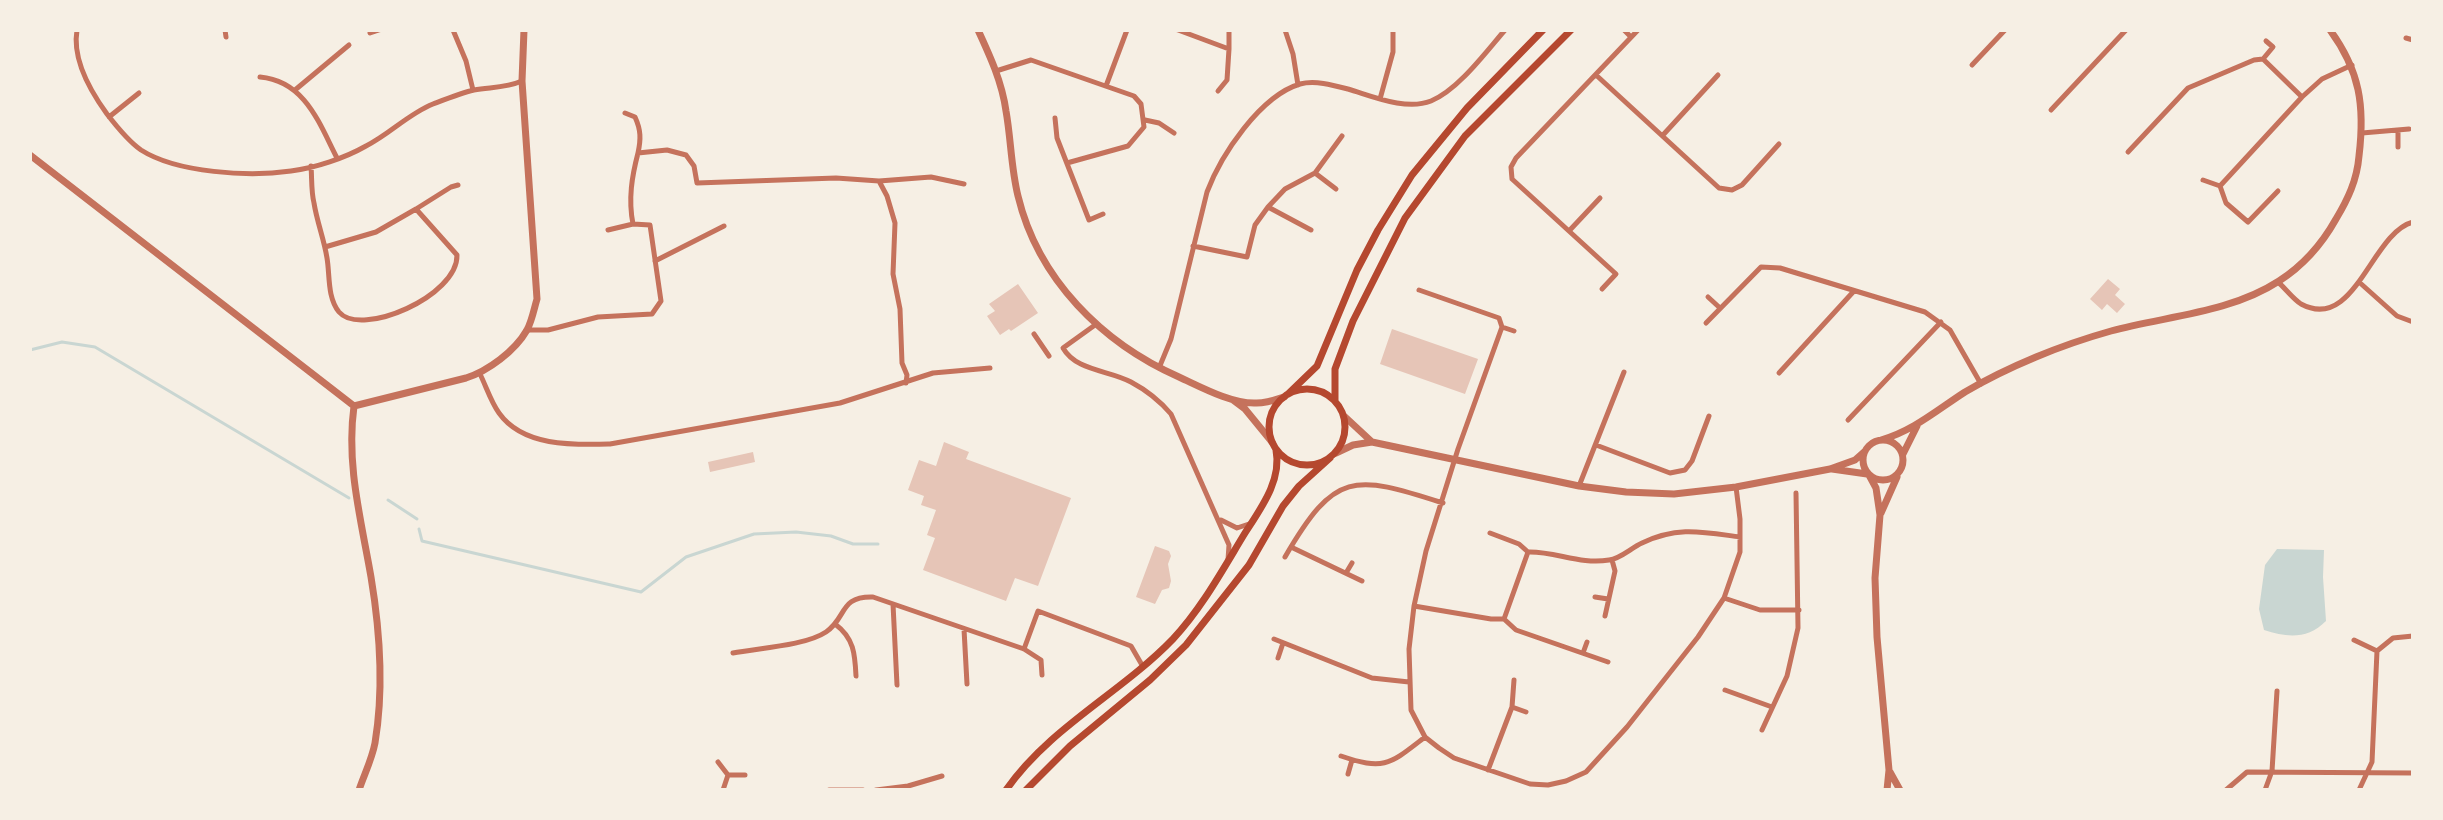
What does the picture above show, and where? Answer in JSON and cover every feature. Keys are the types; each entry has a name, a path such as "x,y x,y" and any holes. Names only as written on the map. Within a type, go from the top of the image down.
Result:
{"main road":[{"path":"1006,790 1025,764 1048,742 1182,628 1252,523 1277,473 1279,462 1272,442 1270,418 1275,404 1317,366 1357,270 1378,230 1412,175 1467,108 1543,30"},
{"path":"1026,790 1070,746 1150,680 1186,645 1249,565 1283,506 1299,486 1333,456 1345,434 1344,416 1335,400 1335,369 1353,321 1405,218 1465,136 1571,30"},
{"path":"1286,396 1300,389 1314,389 1335,400"},
{"path":"1276,450 1299,465 1318,464 1333,456"}],"street":[{"path":"77,30 82,69 98,102 119,130 140,150 164,161 201,169 245,173 292,171 311,166 367,146 430,105 473,90 508,87 522,81"},
{"path":"370,33 379,30"},
{"path":"453,30 466,61 473,90"},
{"path":"354,406 480,374 509,351 526,330 537,299 522,81 524,30"},
{"path":"978,30 996,71 1007,111 1013,172 1025,220 1053,274 1095,325 1116,343 1159,368 1228,397 1253,403 1286,396"},
{"path":"1106,86 1127,30"},
{"path":"1178,30 1229,49"},
{"path":"1218,91 1227,80 1229,30"},
{"path":"1285,30 1298,85"},
{"path":"1380,99 1393,52 1393,30"},
{"path":"1159,368 1171,339 1207,192 1215,170 1239,132 1269,104 1298,85 1332,85 1380,99 1420,104 1442,96 1505,30"},
{"path":"1624,30 1631,37"},
{"path":"1602,289 1616,274 1512,179 1511,167 1516,158 1638,30"},
{"path":"1972,65 2005,30"},
{"path":"2051,110 2126,30"},
{"path":"1333,456 1353,445 1372,442 1579,486 1626,492 1674,494 1736,487 1830,469 1855,460 1871,444 1919,424 1981,384 2060,348 2111,331 2245,298 2278,282 2324,241 2343,207 2358,167 2362,133 2359,92 2352,65 2330,30"},
{"path":"2406,38 2413,40"},
{"path":"2128,152 2188,88 2263,59 2273,47 2266,41"},
{"path":"295,90 349,45"},
{"path":"2263,59 2302,97"},
{"path":"996,71 1031,60 1134,96 1141,104 1145,120 1138,138 1128,146 1067,163"},
{"path":"2220,186 2302,97 2322,79 2352,65"},
{"path":"1596,74 1719,188 1732,190 1742,185 1779,144"},
{"path":"1663,135 1718,75"},
{"path":"260,77 272,78 295,90 318,121 337,158"},
{"path":"109,117 139,93"},
{"path":"625,113 635,117 639,126 629,209 633,224"},
{"path":"1055,118 1057,138 1089,220 1103,214"},
{"path":"1145,120 1159,123 1174,133"},
{"path":"2362,133 2409,129"},
{"path":"2398,130 2398,147"},
{"path":"1193,246 1247,257 1255,225 1268,207 1285,189 1315,173 1342,136"},
{"path":"638,153 667,150 686,155 694,166 697,183 836,178 879,181 931,177 964,184"},
{"path":"30,155 354,406"},
{"path":"311,166 313,201 325,247 331,294 343,316 367,320 411,306 433,295 448,280 457,264 457,255 416,209"},
{"path":"1315,173 1336,189"},
{"path":"2203,180 2220,186"},
{"path":"879,181 895,223 893,274 900,309 906,383"},
{"path":"325,247 376,232 458,185"},
{"path":"2220,186 2226,203 2248,222 2278,191"},
{"path":"1569,231 1600,198"},
{"path":"1268,207 1311,230"},
{"path":"2278,282 2301,304 2318,308 2339,305 2391,235 2401,226 2413,222"},
{"path":"526,330 548,330 598,317 652,314 661,301 650,225 633,224 608,230"},
{"path":"655,261 724,226"},
{"path":"1706,323 1761,267 1780,268 1925,312 1950,330 1981,384"},
{"path":"2359,282 2397,316 2413,322"},
{"path":"1419,290 1499,318 1502,327 1426,551 1409,645 1411,710 1425,737 1454,758 1530,784 1548,785 1586,772 1627,727 1698,637 1724,598 1740,552 1736,487"},
{"path":"1779,373 1855,290"},
{"path":"1708,297 1720,308"},
{"path":"1848,420 1941,322"},
{"path":"1095,325 1063,348 1068,357 1129,380 1161,402 1179,427 1218,517 1229,545 1228,561"},
{"path":"1502,327 1514,331"},
{"path":"1034,334 1049,356"},
{"path":"480,374 498,412 513,427 534,438 582,445 610,444 779,416 840,403 933,373 990,368"},
{"path":"1579,486 1624,372"},
{"path":"1228,397 1245,409 1272,442"},
{"path":"354,406 350,432 353,489 371,579 381,674 375,746 359,790"},
{"path":"1344,416 1372,442"},
{"path":"1596,445 1670,473 1685,470 1692,461 1709,416"},
{"path":"1880,515 1902,468 1903,454 1919,424"},
{"path":"1881,440 1894,443 1903,454"},
{"path":"1864,452 1863,464 1876,488 1880,515 1875,578 1889,770 1887,790"},
{"path":"1830,469 1868,475 1880,481 1898,474"},
{"path":"1285,557 1305,522 1327,498 1360,482 1389,486 1443,503"},
{"path":"1762,730 1787,676 1798,628 1796,493"},
{"path":"1218,517 1237,528 1252,523"},
{"path":"1490,533 1519,544 1528,552 1562,559 1612,560 1640,544 1675,531 1740,537"},
{"path":"1291,547 1362,581"},
{"path":"1504,619 1528,552"},
{"path":"1605,616 1615,571 1612,560"},
{"path":"1346,573 1352,563"},
{"path":"733,653 811,639 825,633 835,624 843,608 862,596 873,597 1024,649 1041,660 1042,675"},
{"path":"1595,597 1608,599"},
{"path":"1724,598 1760,610 1799,610"},
{"path":"893,604 897,685"},
{"path":"1414,606 1504,619 1516,630 1608,662"},
{"path":"1024,649 1038,611 1131,646 1142,665"},
{"path":"835,624 851,639 856,676"},
{"path":"964,629 967,684"},
{"path":"2359,790 2372,762 2377,651 2393,638 2413,636"},
{"path":"1274,639 1372,678 1409,682"},
{"path":"2354,640 2377,651"},
{"path":"1583,653 1587,642"},
{"path":"1278,658 1283,643"},
{"path":"1488,770 1512,707 1514,680"},
{"path":"1725,690 1772,707"},
{"path":"2265,790 2272,771 2277,691"},
{"path":"1512,707 1526,712"},
{"path":"1341,756 1367,765 1388,763 1425,737"},
{"path":"1348,774 1352,760"},
{"path":"718,762 728,775"},
{"path":"1889,770 1900,790"},
{"path":"2226,790 2247,772 2413,773"},
{"path":"728,775 745,775"},
{"path":"723,790 728,775"},
{"path":"876,790 908,788 942,776"},
{"path":"1566,781 1569,790"},
{"path":"829,790 863,790"}],"shaded area":[{"path":"2277,549 2324,550 2326,621 2305,634 2289,635 2264,630 2259,609 2265,565"}],"building":[{"path":"2108,279 2120,289 2115,295 2125,304 2117,313 2107,304 2102,310 2090,299"},
{"path":"1018,284 1038,313 1000,335 987,316 995,311 989,304"},
{"path":"1392,329 1478,359 1465,394 1380,364"},
{"path":"944,442 969,452 966,459 1071,498 1038,586 1015,578 1006,601 923,570 935,538 927,535 936,510 921,505 924,496 908,490 919,460 936,466"},
{"path":"753,452 755,462 710,472 708,462"},
{"path":"1155,546 1169,551 1171,581 1155,604 1136,597"}],"waterway":[{"path":"30,350 62,342 95,347 349,498"},
{"path":"388,500 417,519"},
{"path":"419,529 422,541 641,592 686,557 754,534 796,532 831,536 853,544 878,544"}]}
